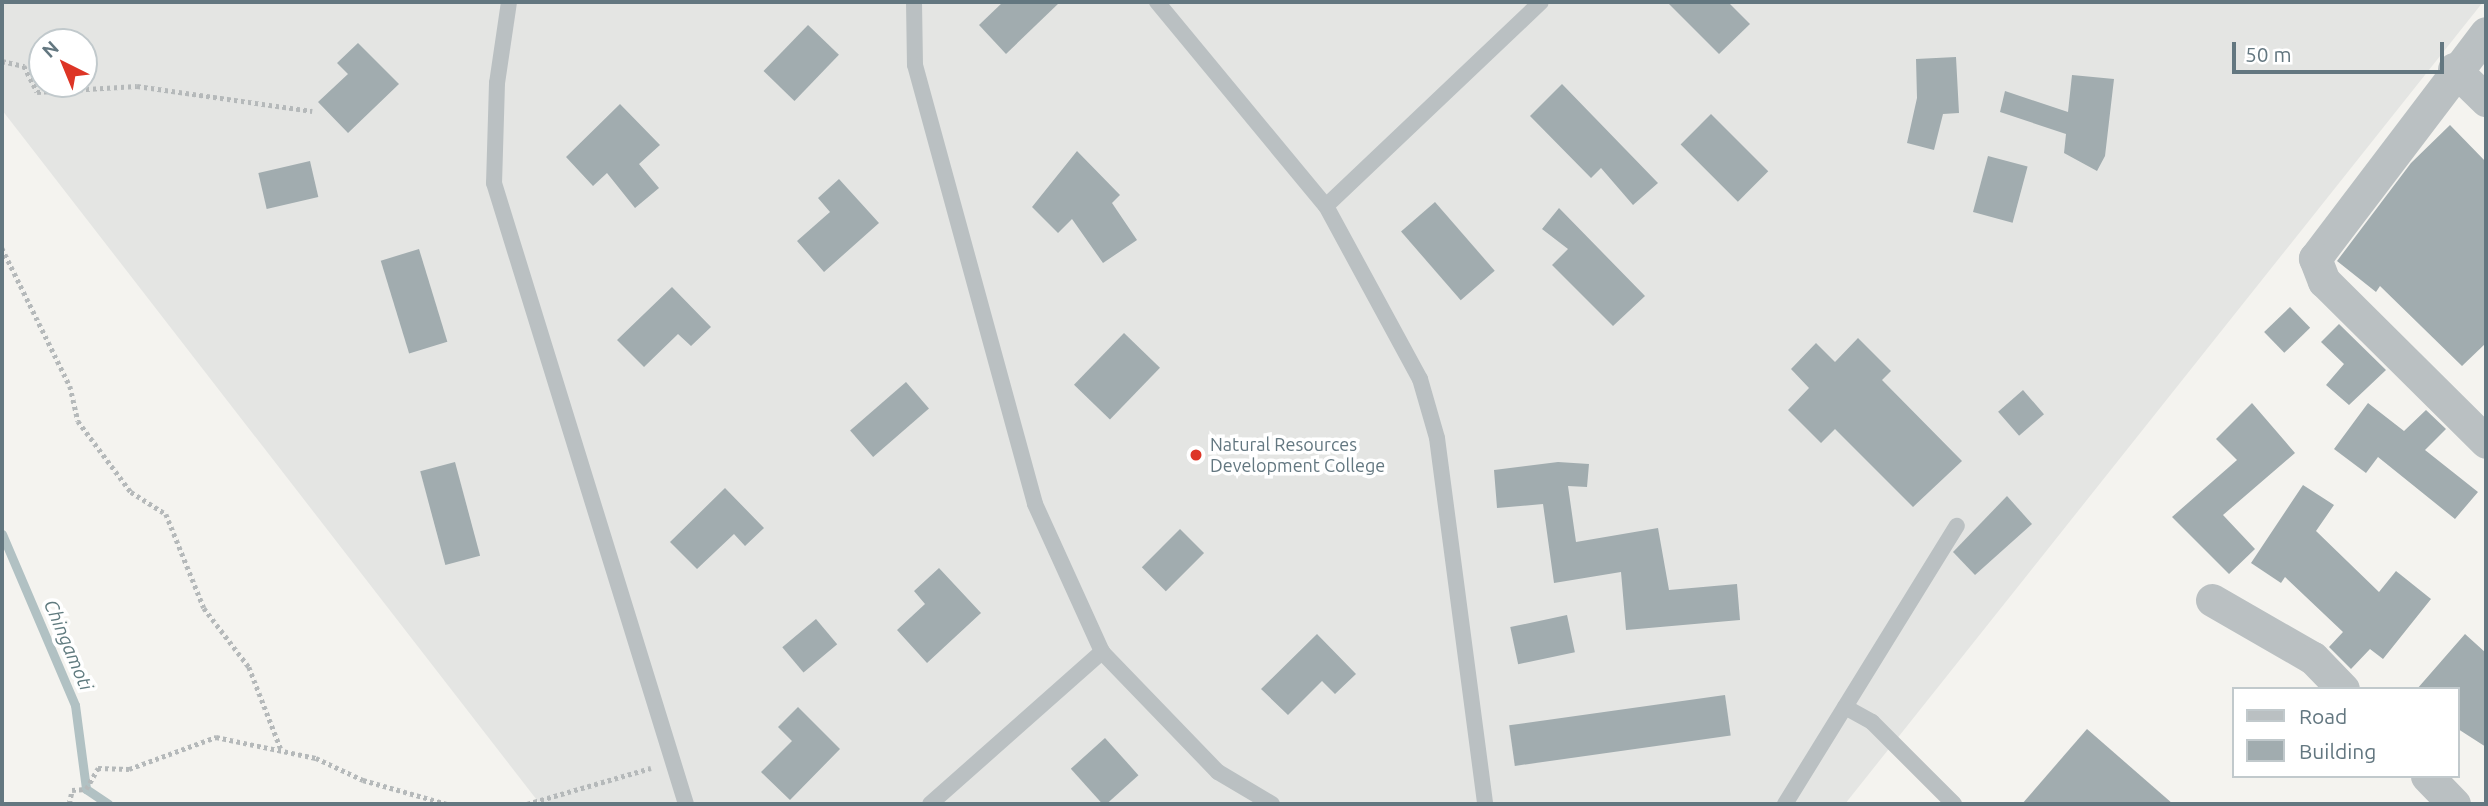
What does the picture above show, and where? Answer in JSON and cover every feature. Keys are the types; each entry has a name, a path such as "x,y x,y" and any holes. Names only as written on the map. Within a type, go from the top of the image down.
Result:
{"street":[{"path":"2486,33 2454,69 2315,258 2324,281 2486,442"},
{"path":"2454,69 2486,100"},
{"path":"2212,600 2313,658 2341,687"},
{"path":"2429,778 2454,804"}],"lane":[{"path":"509,2 497,83 494,183 686,804"},
{"path":"914,2 915,65 965,269 1035,504 1102,652 1218,772 1272,804"},
{"path":"1157,2 1326,206 1420,379 1437,438 1485,804"},
{"path":"1326,206 1541,2"},
{"path":"1785,804 1957,526"},
{"path":"930,804 1102,652"},
{"path":"1845,707 1872,722 1954,804"}],"path":[{"path":"2,61 24,66 37,92 137,86 312,111"},
{"path":"2,248 70,386 78,421 131,492 166,513 204,608 249,667 281,749"},
{"path":"69,804 72,790 86,789 98,768 129,769 216,737 281,749 447,804"},
{"path":"527,804 604,784 632,769 675,769"}],"shaded area":[{"name":"Natural Resources Development College","path":"2,2 2483,2 1845,804 540,804 2,110"}],"building":[{"path":"1003,2 1060,2 1006,54 979,25"},
{"path":"1667,2 1728,2 1750,24 1719,54"},
{"path":"808,25 839,55 794,101 764,71"},
{"path":"358,43 399,84 348,133 318,102 348,74 337,63"},
{"path":"1956,57 1959,113 1943,114 1934,150 1907,143 1917,98 1916,59"},
{"path":"2072,75 2114,79 2105,156 2097,171 2064,153 2066,134 2000,112 2005,91 2068,112"},
{"path":"1562,84 1658,183 1633,205 1601,168 1591,178 1530,116"},
{"path":"620,104 660,145 639,164 659,188 635,208 607,173 593,186 566,157"},
{"path":"1711,114 1768,171 1738,202 1681,144"},
{"path":"2450,125 2486,162 2486,343 2462,366 2380,286 2376,292 2337,261 2411,163"},
{"path":"1077,151 1120,195 1112,203 1137,240 1103,263 1072,219 1058,233 1032,207"},
{"path":"1988,156 2028,167 2013,223 1973,212"},
{"path":"310,161 318,197 267,209 258,173"},
{"path":"839,179 879,223 824,272 797,241 830,212 818,198"},
{"path":"1435,202 1495,271 1461,300 1401,232"},
{"path":"1559,208 1645,296 1613,326 1552,265 1568,249 1542,229"},
{"path":"419,249 447,342 409,353 381,261"},
{"path":"672,287 711,327 691,346 678,334 644,367 617,340"},
{"path":"2290,307 2310,328 2284,353 2264,332"},
{"path":"2339,324 2386,370 2349,405 2326,385 2344,364 2321,342"},
{"path":"1124,333 1160,368 1110,420 1074,385"},
{"path":"1858,338 1891,371 1882,380 1962,461 1913,507 1835,429 1821,443 1788,410 1809,388 1791,369 1816,343 1835,362"},
{"path":"906,382 929,408 873,457 850,431"},
{"path":"2023,390 2044,414 2019,436 1998,412"},
{"path":"2252,403 2295,453 2223,515 2255,549 2229,574 2172,517 2237,460 2216,439"},
{"path":"2368,403 2404,431 2426,410 2446,429 2425,450 2478,492 2455,519 2378,457 2366,473 2334,449"},
{"path":"455,462 480,556 445,565 420,471"},
{"path":"1558,462 1589,464 1587,487 1568,486 1576,542 1658,528 1669,590 1737,584 1740,620 1626,630 1621,572 1554,583 1543,504 1497,508 1494,470"},
{"path":"2303,485 2334,505 2316,531 2379,592 2396,571 2431,599 2383,659 2370,649 2351,669 2329,647 2343,632 2285,577 2281,583 2251,563"},
{"path":"725,488 764,528 745,546 734,534 697,569 670,542"},
{"path":"2007,496 2032,524 1975,575 1953,552"},
{"path":"1180,529 1204,553 1166,591 1142,567"},
{"path":"939,568 981,613 927,663 897,630 925,604 914,591"},
{"path":"1567,615 1575,652 1518,664 1510,627"},
{"path":"816,619 837,644 804,673 782,647"},
{"path":"1317,634 1356,674 1335,694 1322,681 1288,715 1261,689"},
{"path":"2465,634 2486,653 2486,747 2460,730 2460,687 2419,687"},
{"path":"1725,695 1731,736 1515,766 1509,725"},
{"path":"798,707 840,749 790,800 761,772 792,741 778,727"},
{"path":"2087,729 2173,804 2022,804"},
{"path":"1105,738 1138,775 1106,804 1103,804 1071,769"}],"waterway":[{"name":"Chingamoti","path":"2,534 75,705 86,789 108,804"}],"place":[{"name":"Natural Resources Development College","path":"1196,455"}]}
